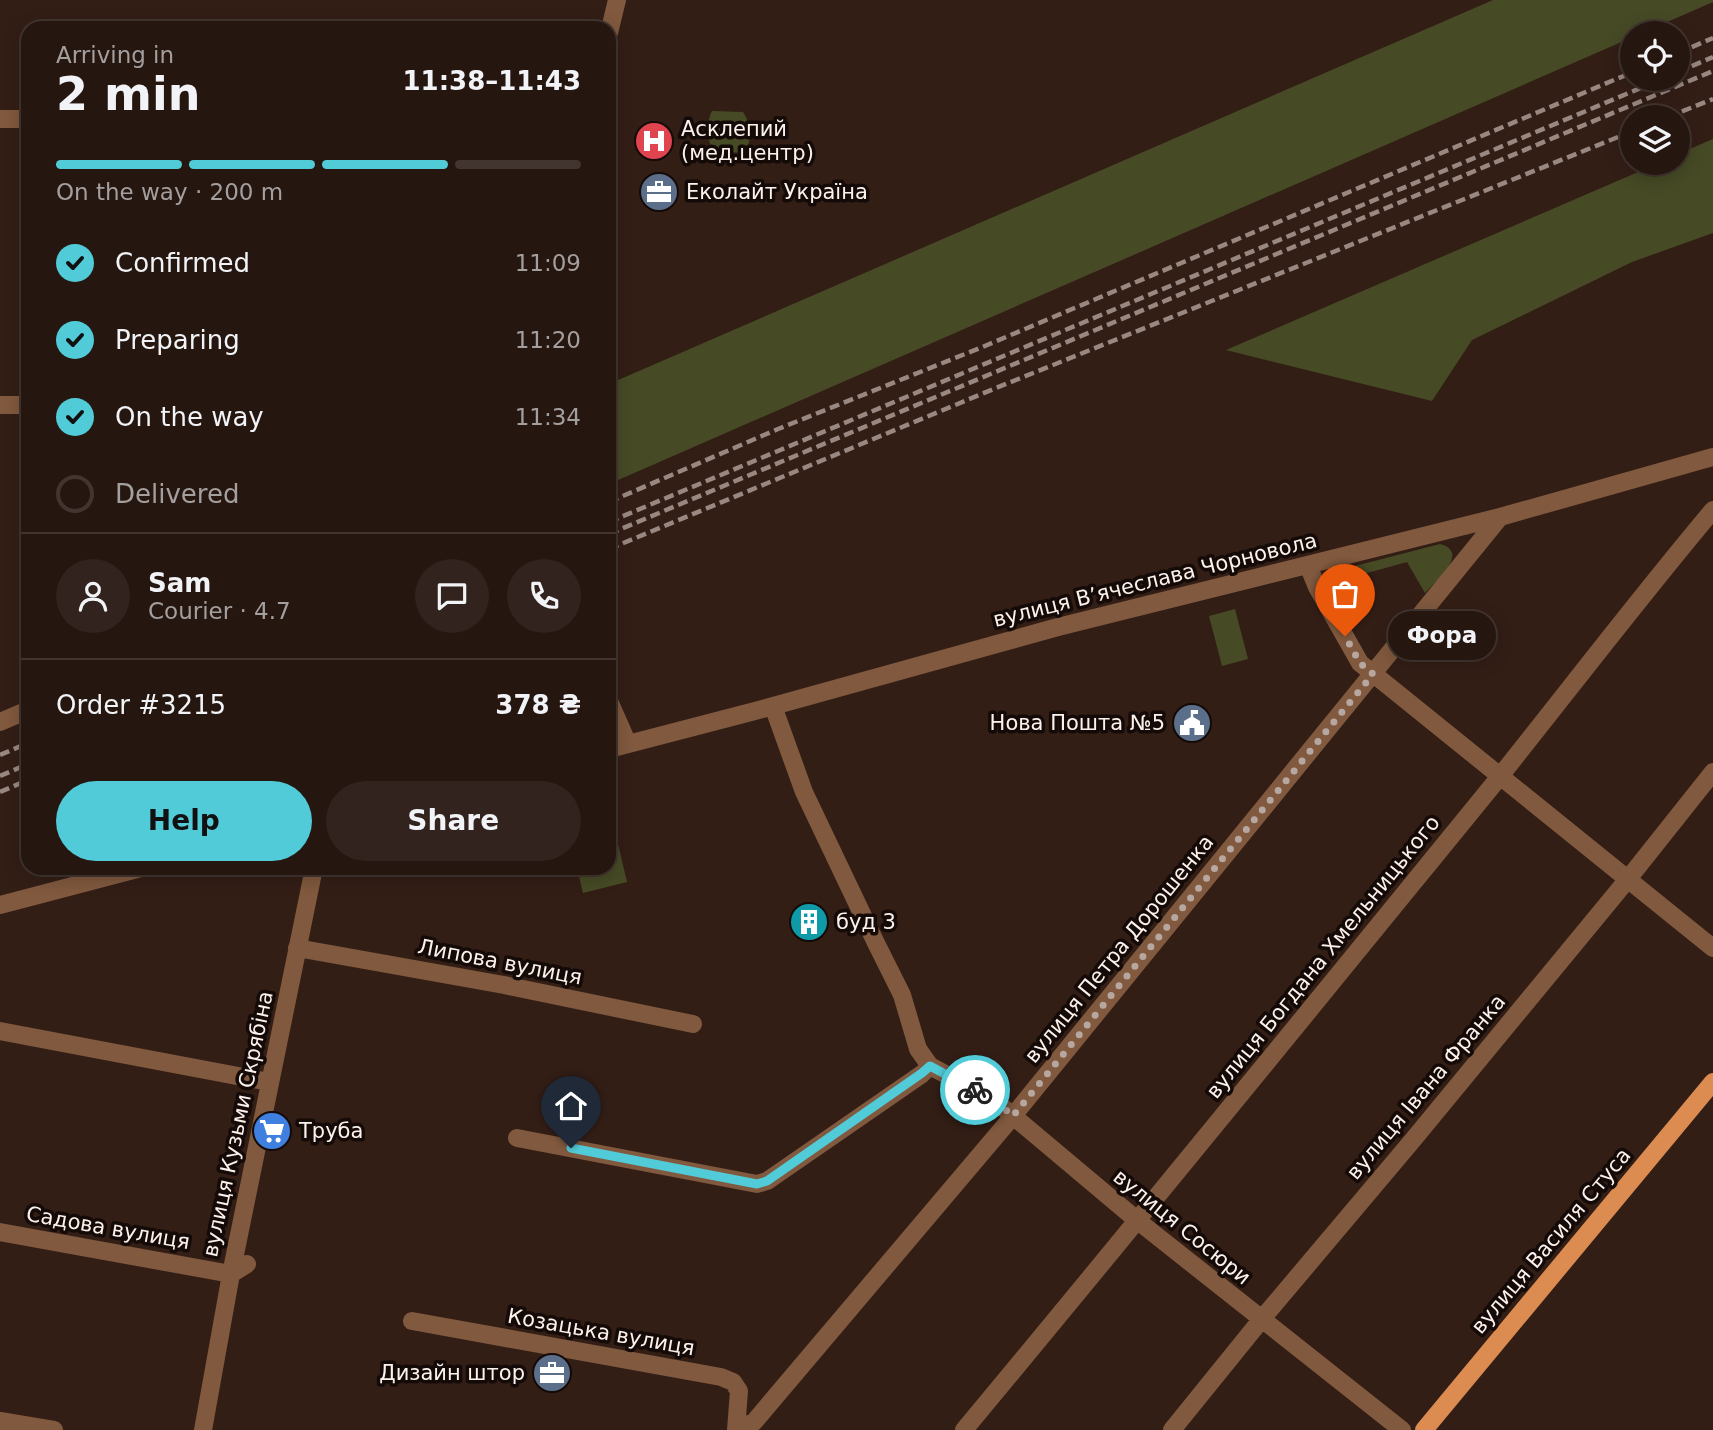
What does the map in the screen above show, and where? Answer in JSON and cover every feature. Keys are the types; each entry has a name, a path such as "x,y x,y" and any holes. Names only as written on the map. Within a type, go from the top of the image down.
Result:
{"main road":[{"name":"вулиця Василя Стуса","path":"1424,1430 1713,1082"}],"street":[{"path":"612,21 617,0"},
{"path":"0,119 21,119"},
{"path":"0,405 21,405"},
{"name":"вулиця Вʼячеслава Чорновола","path":"616,747 1058,627 1500,517 1713,457"},
{"name":"вулиця Богдана Хмельницького","path":"964,1430 1138,1221 1713,510"},
{"name":"вулиця Петра Дорошенка","path":"736,1430 754,1422 1013,1116 1500,517"},
{"path":"1308,565 1317,587 1360,663 1713,948"},
{"path":"517,1138 757,1184 767,1181 930,1066 918,1049 902,995 804,792 773,706"},
{"path":"0,722 21,713"},
{"path":"616,717 628,744"},
{"name":"вулиця Івана Франка","path":"1172,1430 1412,1142 1713,772"},
{"path":"0,905 114,875"},
{"name":"вулиця Кузьми Скрябіна","path":"203,1430 231,1274 313,875"},
{"name":"Липова вулиця","path":"297,948 504,985 693,1024"},
{"path":"0,1031 270,1082"},
{"name":"вулиця Сосюри","path":"930,1066 994,1100 1138,1221 1402,1430"},
{"name":"Садова вулиця","path":"0,1232 231,1274"},
{"path":"231,1274 247,1264"},
{"name":"Козацька вулиця","path":"412,1321 722,1377 733,1382 739,1391 736,1430"},
{"path":"0,1421 54,1430"}],"green space":[{"path":"1493,0 1713,0 1669,21 1620,21 1620,43 616,481 616,381"},
{"path":"712,111 743,112 750,132 745,153 714,151 709,142 708,131"},
{"path":"1713,139 1713,233 1632,262 1472,340 1432,401 1226,350 1631,175 1690,175 1690,149"},
{"path":"1440,544 1449,548 1452,560 1425,593 1407,562 1331,583 1337,594 1329,593 1321,577 1324,574"},
{"path":"1235,609 1248,659 1222,666 1209,616"},
{"path":"616,840 627,882 583,893 579,875 616,875"}],"railway":[{"path":"1690,48 1713,38"},
{"path":"1690,67 1713,57"},
{"path":"616,531 1713,71"},
{"path":"616,499 1620,77"},
{"path":"616,519 1633,91"},
{"path":"1690,108 1713,99"},
{"path":"616,546 996,388 1620,136"},
{"path":"0,755 21,746"},
{"path":"0,776 21,767"},
{"path":"0,792 21,783"}],"way so far":[{"path":"975,1090 994,1100 1013,1116 1084,1029 1373,674 1360,663 1345,636"}],"place":[{"name":"Асклепий (мед.центр)","path":"654,141"},
{"name":"Еколайт Україна","path":"659,192"},
{"name":"Фора","path":"1345,636"},
{"name":"Нова Пошта №5","path":"1192,723"},
{"name":"буд 3","path":"809,922"},
{"name":"Труба","path":"272,1131"},
{"name":"Дизайн штор","path":"552,1373"}],"route":[{"path":"571,1148 757,1184 767,1181 930,1066 975,1090"}]}
